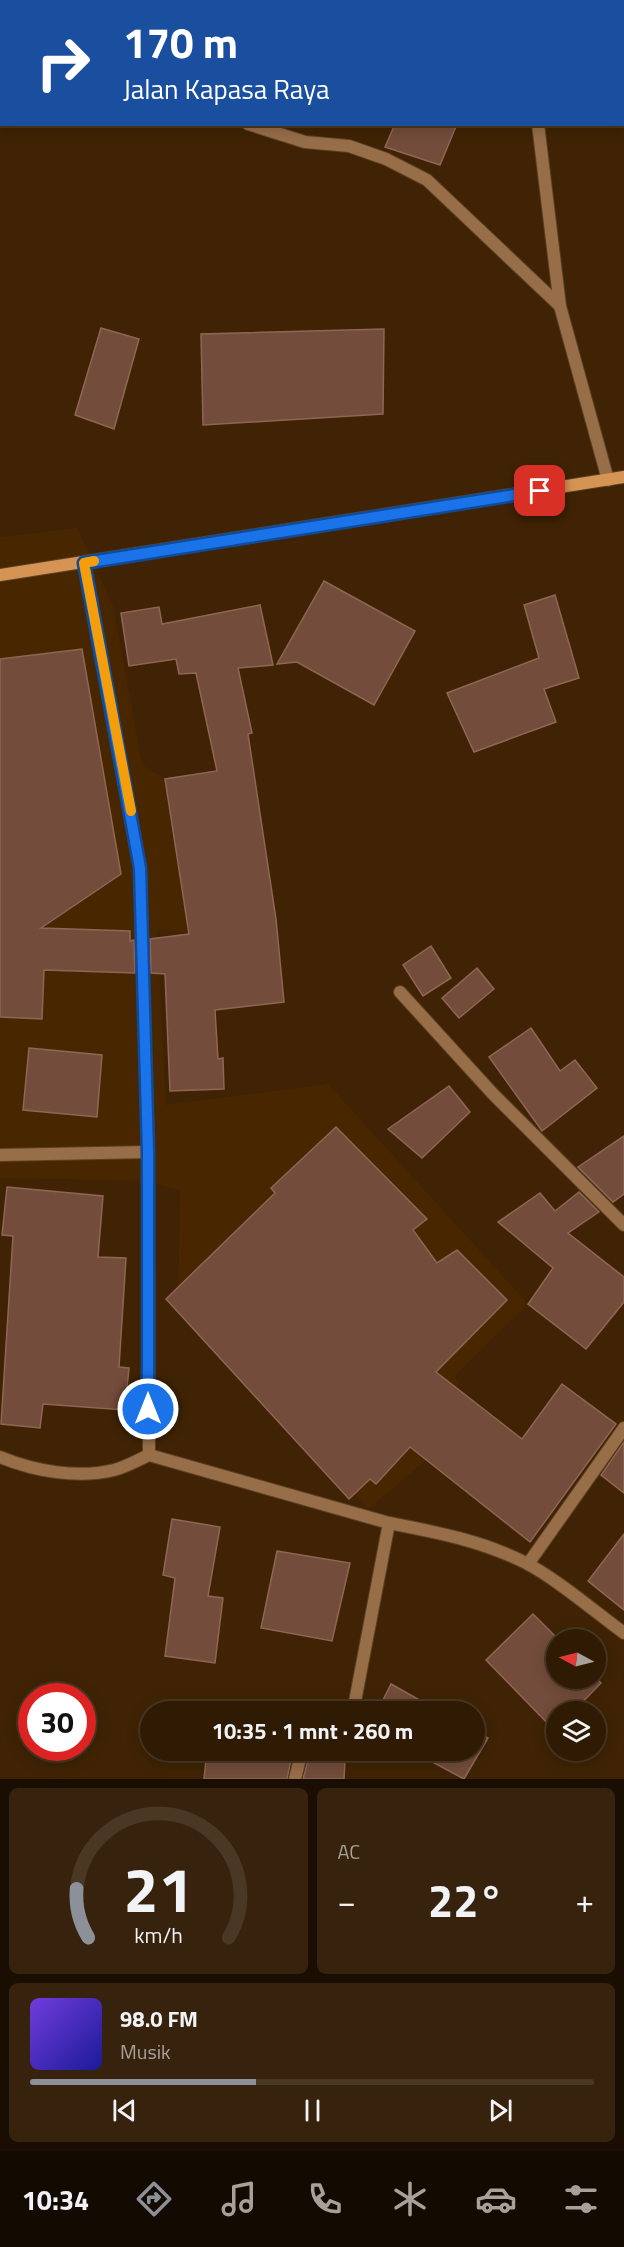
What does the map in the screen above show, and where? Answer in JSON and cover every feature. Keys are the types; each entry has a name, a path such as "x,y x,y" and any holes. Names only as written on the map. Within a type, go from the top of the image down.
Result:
{"main road":[{"path":"0,575 624,477"}],"street":[{"path":"254,126 304,142 349,146 386,159 427,180 560,306"},
{"path":"538,126 560,306 608,480"},
{"path":"84,563 140,868 148,1152 148,1455"},
{"path":"400,992 493,1094 624,1225"},
{"path":"0,1155 148,1152"},
{"path":"528,1564 624,1428"},
{"path":"0,1457 50,1471 87,1473 115,1470 148,1455 389,1523 448,1534 490,1547 528,1564 624,1633"},
{"path":"354,1701 389,1523"},
{"path":"295,1779 299,1761"}],"shaded area":[{"path":"77,528 113,606 142,765 166,779 253,766 189,933 157,929 166,1105 328,1084 528,1304 455,1376 471,1421 369,1509 178,1313 180,1191 147,1181 0,1178 0,537"}],"building":[{"path":"394,126 456,126 440,165 385,147"},
{"path":"101,328 139,339 114,429 75,415"},
{"path":"384,329 383,414 203,425 201,334"},
{"path":"324,581 415,631 374,705 297,662 277,664"},
{"path":"555,595 579,678 544,689 556,722 474,752 447,693 539,658 524,605"},
{"path":"260,605 273,665 238,668 252,733 248,734 276,919 284,1002 215,1010 218,1059 223,1058 224,1089 170,1091 165,974 151,973 150,939 189,934 165,779 217,771 196,673 179,674 176,659 129,666 121,613 159,607 162,624"},
{"path":"82,649 121,874 41,928 130,931 130,941 134,940 135,973 44,970 42,1019 0,1017 0,659"},
{"path":"431,946 451,978 423,996 403,965"},
{"path":"477,968 494,989 459,1018 442,998"},
{"path":"531,1028 560,1071 575,1060 597,1088 542,1131 489,1057"},
{"path":"29,1048 102,1055 97,1117 23,1110"},
{"path":"449,1086 470,1112 422,1158 388,1129"},
{"path":"336,1127 427,1219 413,1230 437,1263 457,1250 507,1300 436,1372 522,1439 562,1384 616,1424 530,1542 410,1447 376,1484 370,1479 349,1499 166,1299 275,1193 271,1188"},
{"path":"624,1136 624,1194 613,1202 578,1167"},
{"path":"7,1187 103,1196 98,1257 126,1258 119,1367 129,1368 125,1410 43,1404 40,1428 1,1424 13,1236 2,1235"},
{"path":"579,1192 599,1212 568,1233 624,1277 624,1302 586,1349 528,1304 553,1268 498,1222 540,1193 555,1211"},
{"path":"624,1442 624,1493 601,1475"},
{"path":"172,1519 220,1527 208,1596 223,1598 215,1663 165,1656 175,1578 163,1575"},
{"path":"624,1534 624,1610 588,1581"},
{"path":"277,1551 350,1563 332,1641 261,1628"},
{"path":"533,1614 548,1629 546,1629 546,1689 595,1689 584,1701 546,1701 546,1722 486,1660"},
{"path":"391,1684 421,1701 382,1701"},
{"path":"206,1761 291,1761 287,1779 204,1779"},
{"path":"308,1761 345,1761 344,1779 303,1779"},
{"path":"430,1761 475,1761 464,1779"}],"slow traffic":[{"path":"94,561 84,563 131,811"}],"route":[{"path":"148,1409 148,1152 140,868 84,563 540,491"}]}
